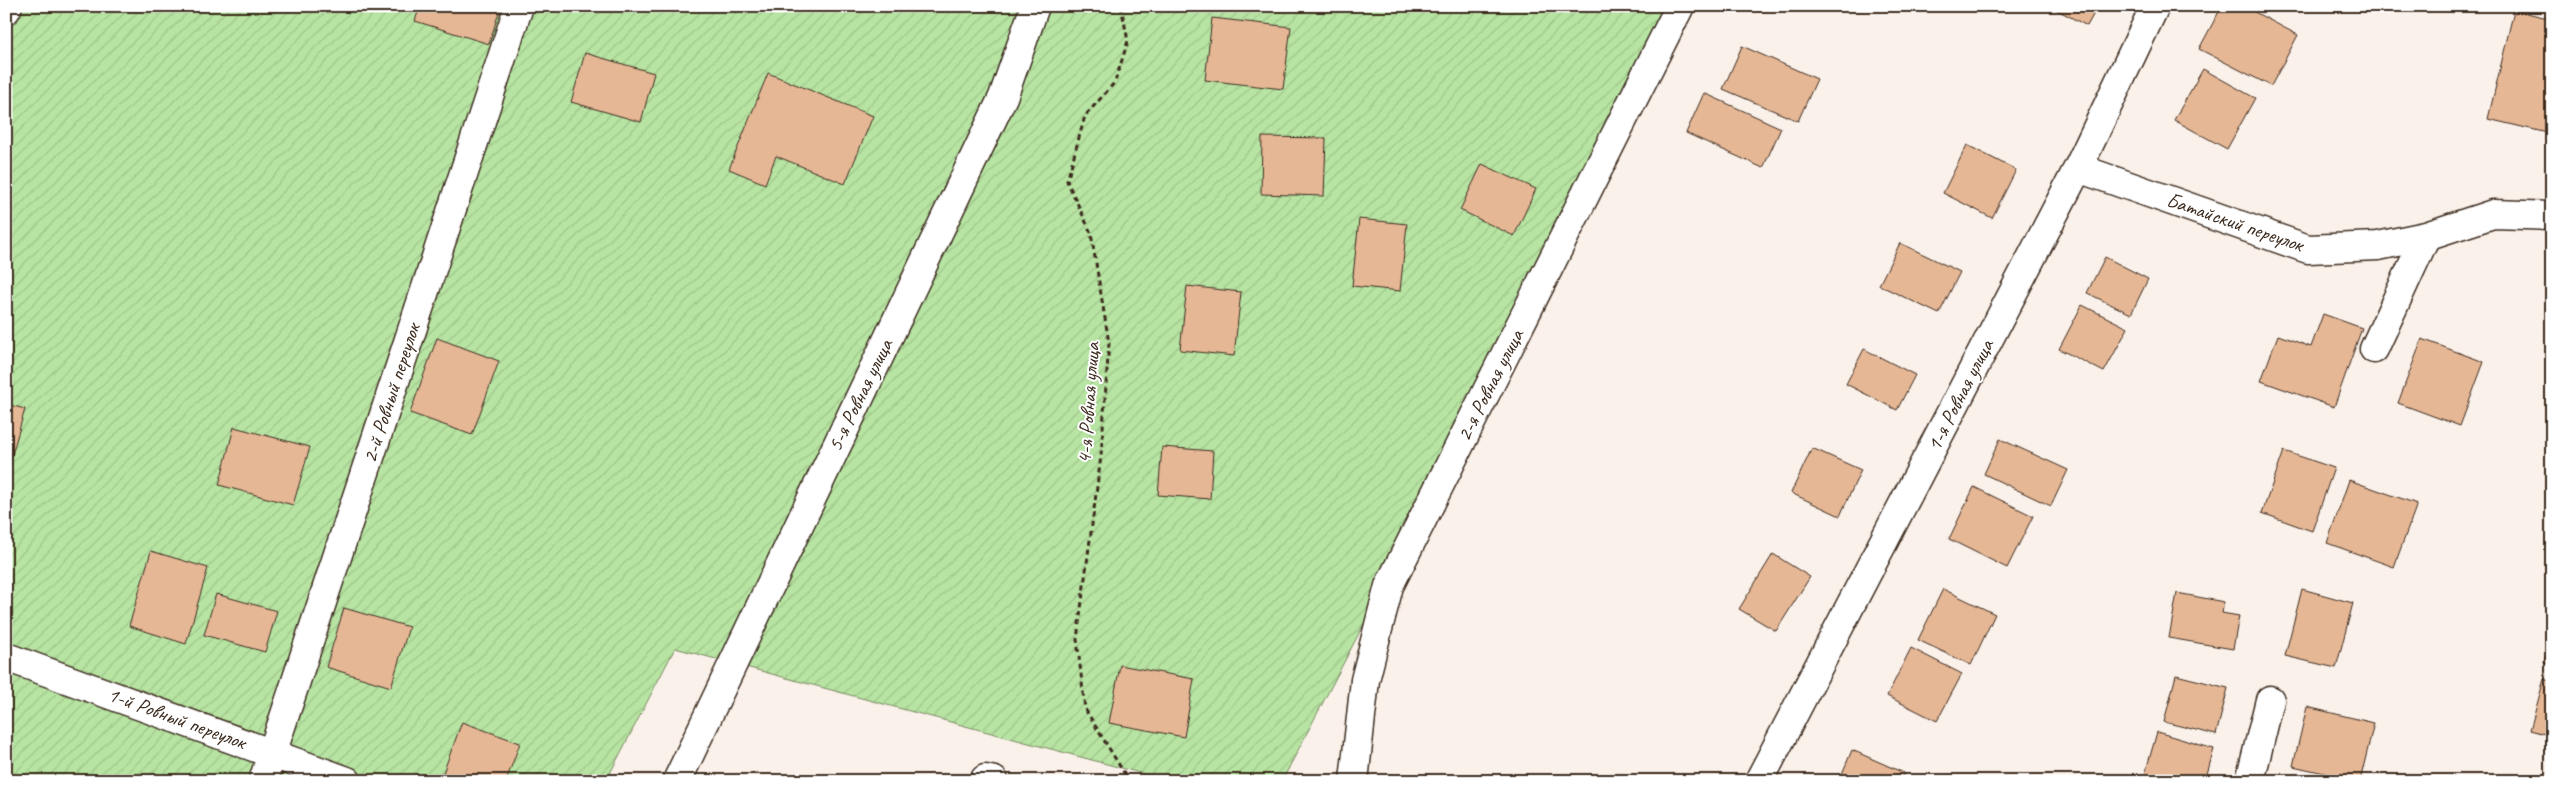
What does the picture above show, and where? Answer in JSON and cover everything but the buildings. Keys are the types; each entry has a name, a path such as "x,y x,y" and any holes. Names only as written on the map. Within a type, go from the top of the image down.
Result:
{"street":[{"path":"6,10 8,6"},
{"name":"2-й Ровный переулок","path":"263,781 519,6"},
{"name":"5-я Ровная улица","path":"676,781 1003,97 1035,6"},
{"name":"2-я Ровная улица","path":"1354,781 1366,680 1389,586 1680,6"},
{"name":"1-я Ровная улица","path":"1759,781 2078,168 2155,6"},
{"name":"Батайский переулок","path":"2078,168 2308,248 2378,246 2426,236 2493,214 2552,216"},
{"path":"2374,349 2426,236"},
{"name":"1-й Ровный переулок","path":"6,657 272,752 347,781"},
{"path":"2250,781 2270,700"}],"path":[{"name":"4-я Ровная улица","path":"1121,6 1128,41 1115,82 1085,116 1067,181 1091,233 1109,343 1100,456 1077,639 1085,709 1129,781"}],"green space":[{"path":"6,6 1686,6 1282,781 1170,781 675,648 606,781 6,781"}]}
